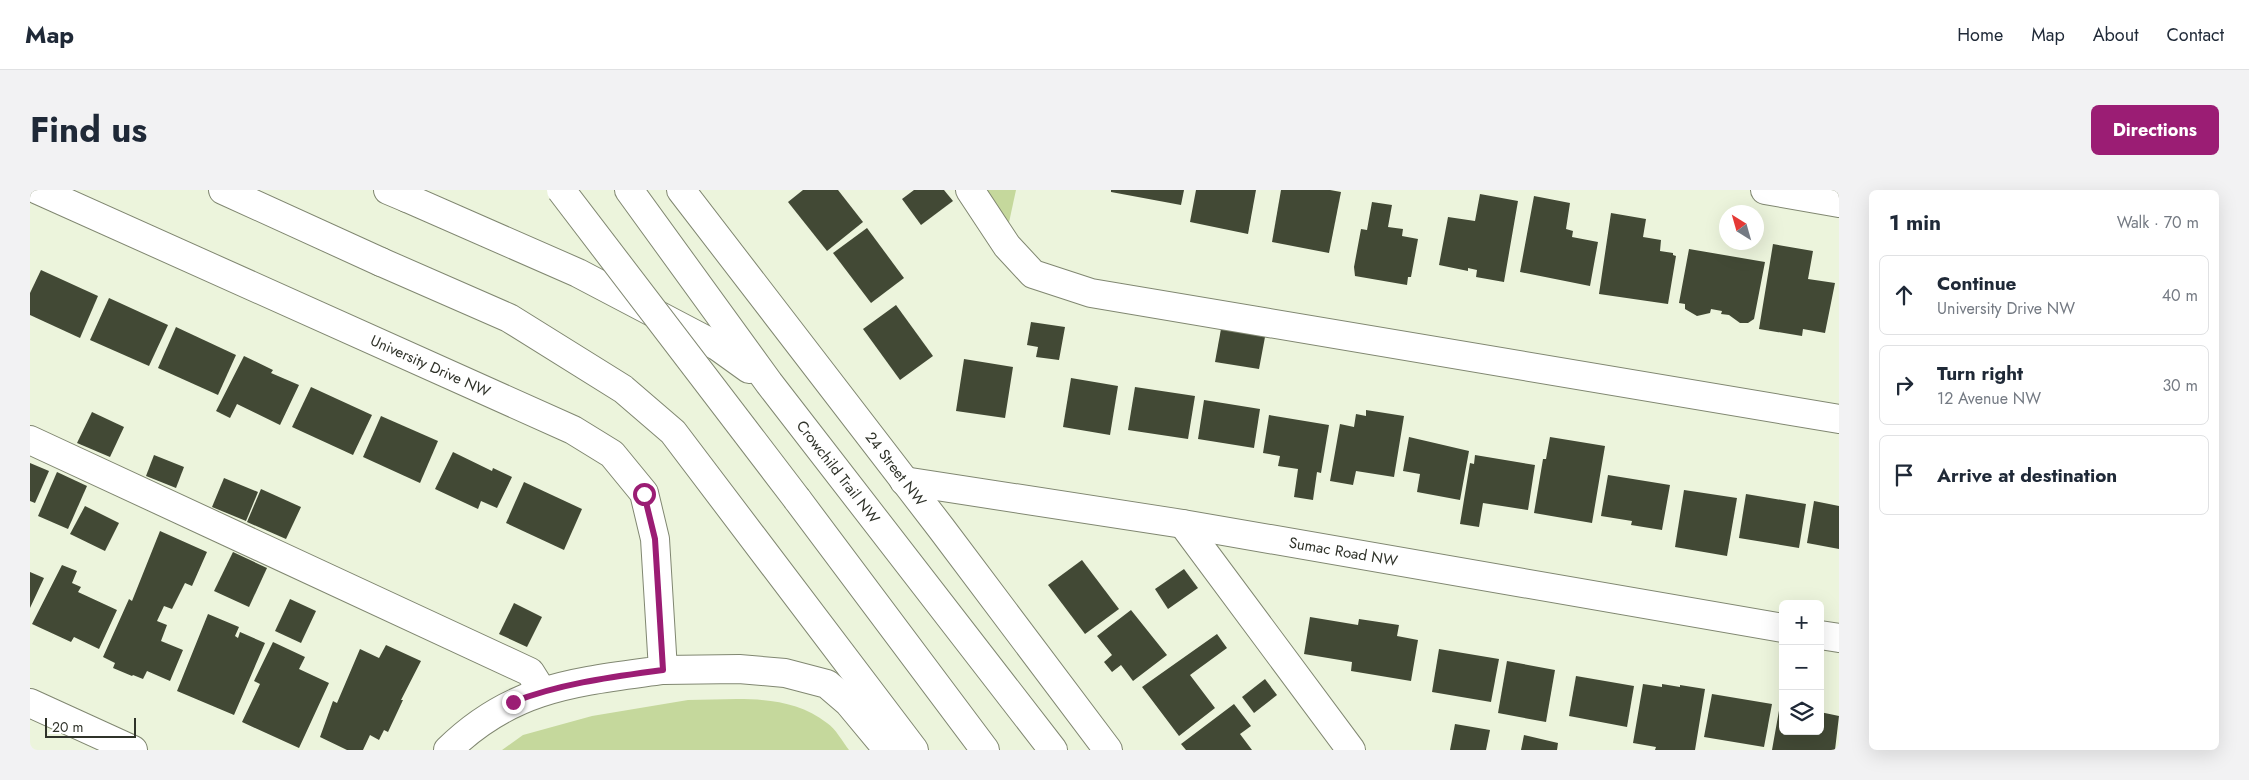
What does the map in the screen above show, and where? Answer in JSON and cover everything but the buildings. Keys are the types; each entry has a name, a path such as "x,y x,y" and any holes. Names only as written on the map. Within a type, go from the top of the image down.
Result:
{"main road":[{"name":"University Drive NW","path":"38,190 574,430 612,454 644,494 655,539 663,670"},
{"path":"223,190 509,318 624,388 673,432 914,750"},
{"path":"561,190 797,499 985,750"},
{"name":"Crowchild Trail NW","path":"629,190 768,384 1054,750"},
{"name":"24 Street NW","path":"681,190 1108,750"},
{"path":"970,190 1006,246 1033,274 1091,293 1839,419"},
{"path":"1765,190 1839,203"},
{"path":"397,194 578,273 717,346 768,384"},
{"path":"30,440 530,672 542,691"},
{"name":"Sumac Road NW","path":"904,481 1183,524 1779,627"},
{"path":"1183,524 1351,750"},
{"path":"1824,636 1839,638"},
{"path":"448,750 486,718 513,702 542,691 568,684 663,670 714,669 776,672 828,684 848,702 888,750"},
{"path":"30,703 133,750"}],"green space":[{"path":"981,190 1016,190 1008,227"},
{"path":"688,700 760,700 795,706 811,713 830,726 849,750 502,750 523,735 592,716"}],"route":[{"path":"513,702 568,684 663,670 655,539 644,494"}]}
